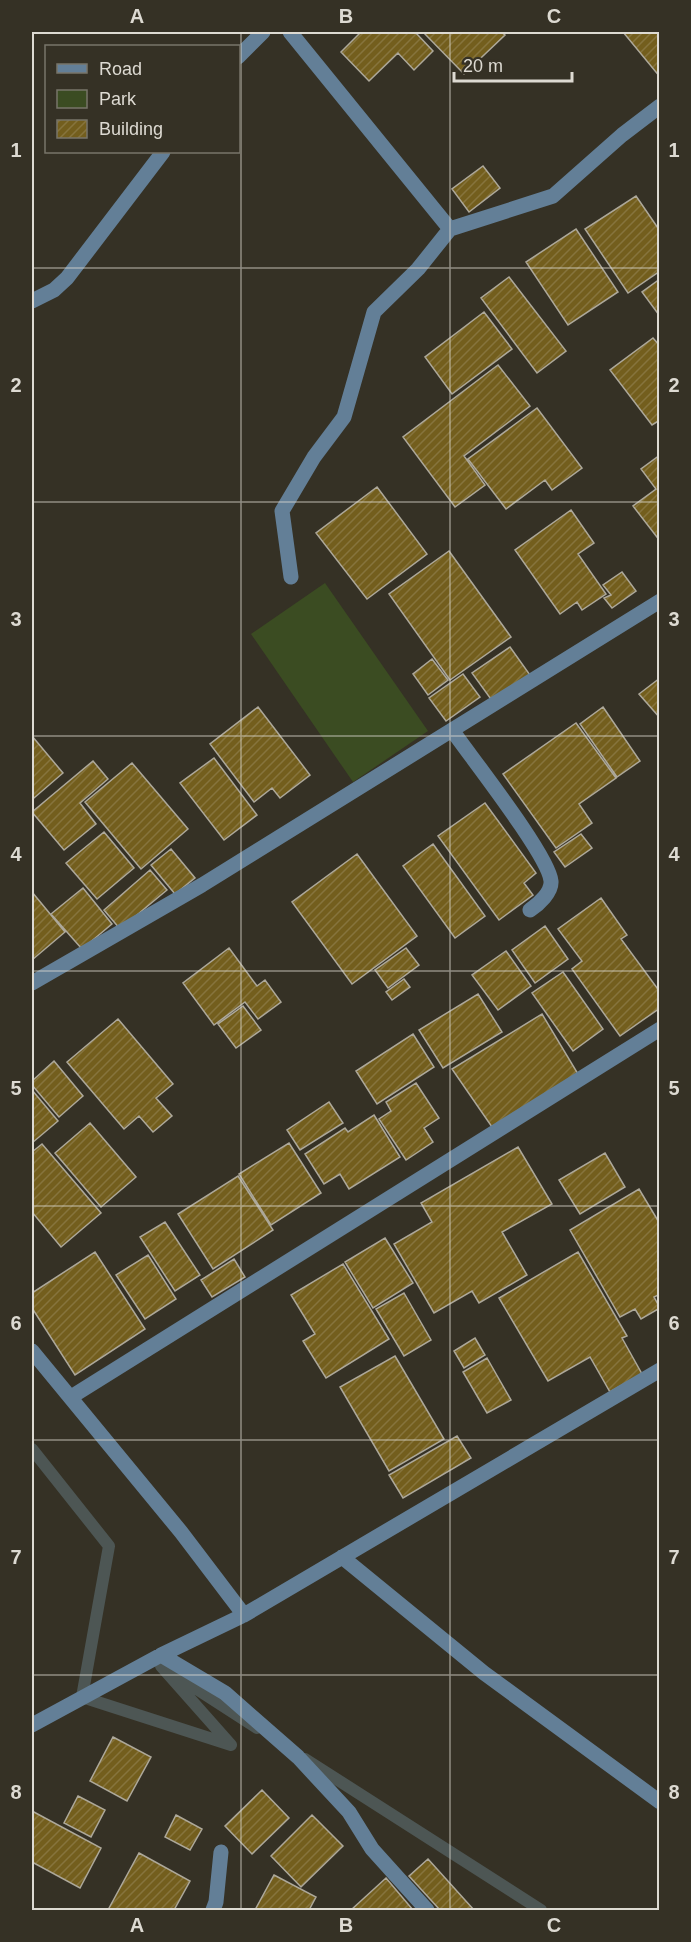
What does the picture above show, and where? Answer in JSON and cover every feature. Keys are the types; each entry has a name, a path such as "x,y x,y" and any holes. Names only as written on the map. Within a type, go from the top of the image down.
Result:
{"street":[{"path":"240,55 263,32"},
{"path":"290,32 450,229"},
{"path":"291,577 282,512 314,457 344,417 374,312 418,269 450,229 553,196 622,135 660,106"},
{"path":"32,302 54,290 67,278 162,153"},
{"path":"32,983 202,885 660,601"},
{"path":"452,730 536,849 550,874 552,884 549,891 531,910"},
{"path":"71,1397 660,1029"},
{"path":"32,1351 244,1614"},
{"path":"32,1725 161,1654 244,1614 660,1370"},
{"path":"342,1557 484,1673 660,1802"},
{"path":"161,1654 225,1693 298,1757 349,1812 372,1849 427,1911"},
{"path":"213,1911 221,1852"}],"green space":[{"path":"325,583 428,731 353,782 251,634"}],"building":[{"path":"361,32 415,32 433,51 414,70 398,53 369,81 341,52"},
{"path":"423,32 501,32 505,35 464,74"},
{"path":"623,32 660,32 660,77"},
{"path":"483,166 500,188 469,212 452,189"},
{"path":"636,196 660,231 660,271 628,293 585,229"},
{"path":"576,229 618,292 568,325 526,262"},
{"path":"509,277 566,351 537,373 481,298"},
{"path":"660,279 660,315 659,315 642,292"},
{"path":"484,312 512,349 452,394 425,357"},
{"path":"653,338 660,346 660,420 652,425 610,370"},
{"path":"498,365 530,406 464,456 485,485 455,507 403,437"},
{"path":"537,408 582,468 552,490 545,480 506,509 468,459"},
{"path":"660,455 660,541 633,506 656,489 641,469"},
{"path":"377,487 427,554 367,599 316,533"},
{"path":"571,510 594,543 578,554 606,594 582,610 577,602 560,614 515,550"},
{"path":"449,551 511,637 450,680 389,594"},
{"path":"622,572 636,591 612,608 604,598 611,595 603,585"},
{"path":"510,647 530,675 493,702 472,673"},
{"path":"432,659 448,680 428,695 413,674"},
{"path":"463,674 480,697 446,721 429,698"},
{"path":"660,678 660,718 639,694"},
{"path":"258,707 310,775 280,798 272,788 254,802 210,744"},
{"path":"603,707 640,761 617,777 580,724"},
{"path":"576,723 616,778 579,804 592,823 556,848 503,774"},
{"path":"32,736 63,773 34,798 32,795"},
{"path":"214,758 257,815 224,840 180,783"},
{"path":"93,761 108,779 80,803 96,824 64,850 32,812"},
{"path":"132,763 188,829 141,869 85,802"},
{"path":"485,803 536,873 524,883 533,895 499,920 438,836"},
{"path":"104,832 134,868 97,899 66,863"},
{"path":"581,834 592,848 565,867 554,852"},
{"path":"433,844 485,916 455,938 403,866"},
{"path":"171,849 195,878 175,894 151,865"},
{"path":"357,854 417,936 352,984 292,902"},
{"path":"150,870 167,890 120,929 104,910"},
{"path":"83,888 112,924 82,949 51,914"},
{"path":"32,892 65,932 32,960"},
{"path":"601,898 627,935 621,939 660,992 660,1008 620,1036 572,969 582,961 558,929"},
{"path":"545,926 568,959 535,983 512,950"},
{"path":"229,948 257,986 265,980 281,1002 258,1019 245,1002 214,1025 183,983"},
{"path":"406,948 419,965 388,988 375,970"},
{"path":"506,951 531,986 498,1010 472,975"},
{"path":"563,972 603,1029 573,1051 532,993"},
{"path":"404,979 410,987 392,1000 386,992"},
{"path":"478,994 502,1032 443,1068 419,1030"},
{"path":"243,1006 261,1030 236,1048 218,1024"},
{"path":"542,1014 578,1074 492,1127 452,1069"},
{"path":"118,1019 173,1084 156,1098 172,1116 153,1132 139,1116 124,1129 67,1062"},
{"path":"413,1034 434,1067 377,1104 356,1071"},
{"path":"54,1061 83,1096 59,1117 32,1085 32,1081"},
{"path":"416,1083 439,1118 424,1128 433,1142 406,1160 379,1119 391,1111 386,1102"},
{"path":"32,1090 58,1121 32,1143"},
{"path":"329,1102 343,1123 300,1150 287,1130"},
{"path":"374,1115 400,1157 349,1189 340,1174 324,1184 305,1154 345,1128 348,1132"},
{"path":"90,1123 136,1177 101,1207 55,1153"},
{"path":"289,1143 321,1193 271,1225 239,1174"},
{"path":"42,1144 101,1213 61,1247 32,1212 32,1152"},
{"path":"518,1147 552,1204 502,1232 527,1275 479,1303 472,1291 434,1313 394,1244 432,1222 421,1203"},
{"path":"605,1153 625,1187 580,1214 559,1180"},
{"path":"238,1176 273,1230 213,1269 178,1214"},
{"path":"639,1189 660,1224 660,1294 654,1297 660,1308 641,1319 635,1309 620,1317 570,1230"},
{"path":"165,1222 200,1275 175,1291 140,1237"},
{"path":"385,1238 413,1283 373,1308 345,1262"},
{"path":"95,1252 145,1329 75,1375 32,1308 32,1293"},
{"path":"578,1252 627,1336 622,1338 642,1374 610,1392 590,1357 548,1381 499,1298"},
{"path":"148,1255 176,1299 145,1319 116,1275"},
{"path":"234,1259 245,1277 212,1297 201,1280"},
{"path":"343,1264 389,1339 326,1378 303,1341 315,1334 291,1295"},
{"path":"404,1293 431,1340 404,1356 376,1309"},
{"path":"475,1338 485,1355 464,1368 454,1351"},
{"path":"395,1356 444,1439 389,1471 340,1387"},
{"path":"487,1358 511,1400 487,1413 463,1372"},
{"path":"457,1436 471,1458 403,1498 389,1475"},
{"path":"113,1737 151,1757 127,1801 90,1781"},
{"path":"262,1790 289,1818 252,1854 225,1826"},
{"path":"78,1796 105,1810 91,1837 64,1823"},
{"path":"32,1811 101,1848 80,1888 32,1862"},
{"path":"176,1815 202,1829 190,1850 165,1837"},
{"path":"312,1815 343,1846 301,1887 271,1856"},
{"path":"139,1853 190,1881 174,1910 108,1910"},
{"path":"428,1859 474,1910 440,1910 409,1876"},
{"path":"274,1875 316,1897 309,1910 255,1910"},
{"path":"386,1878 413,1910 351,1910"}],"waterway":[{"path":"32,1449 109,1546 82,1697 231,1745 161,1666 257,1728"},
{"path":"305,1759 541,1910"}]}
